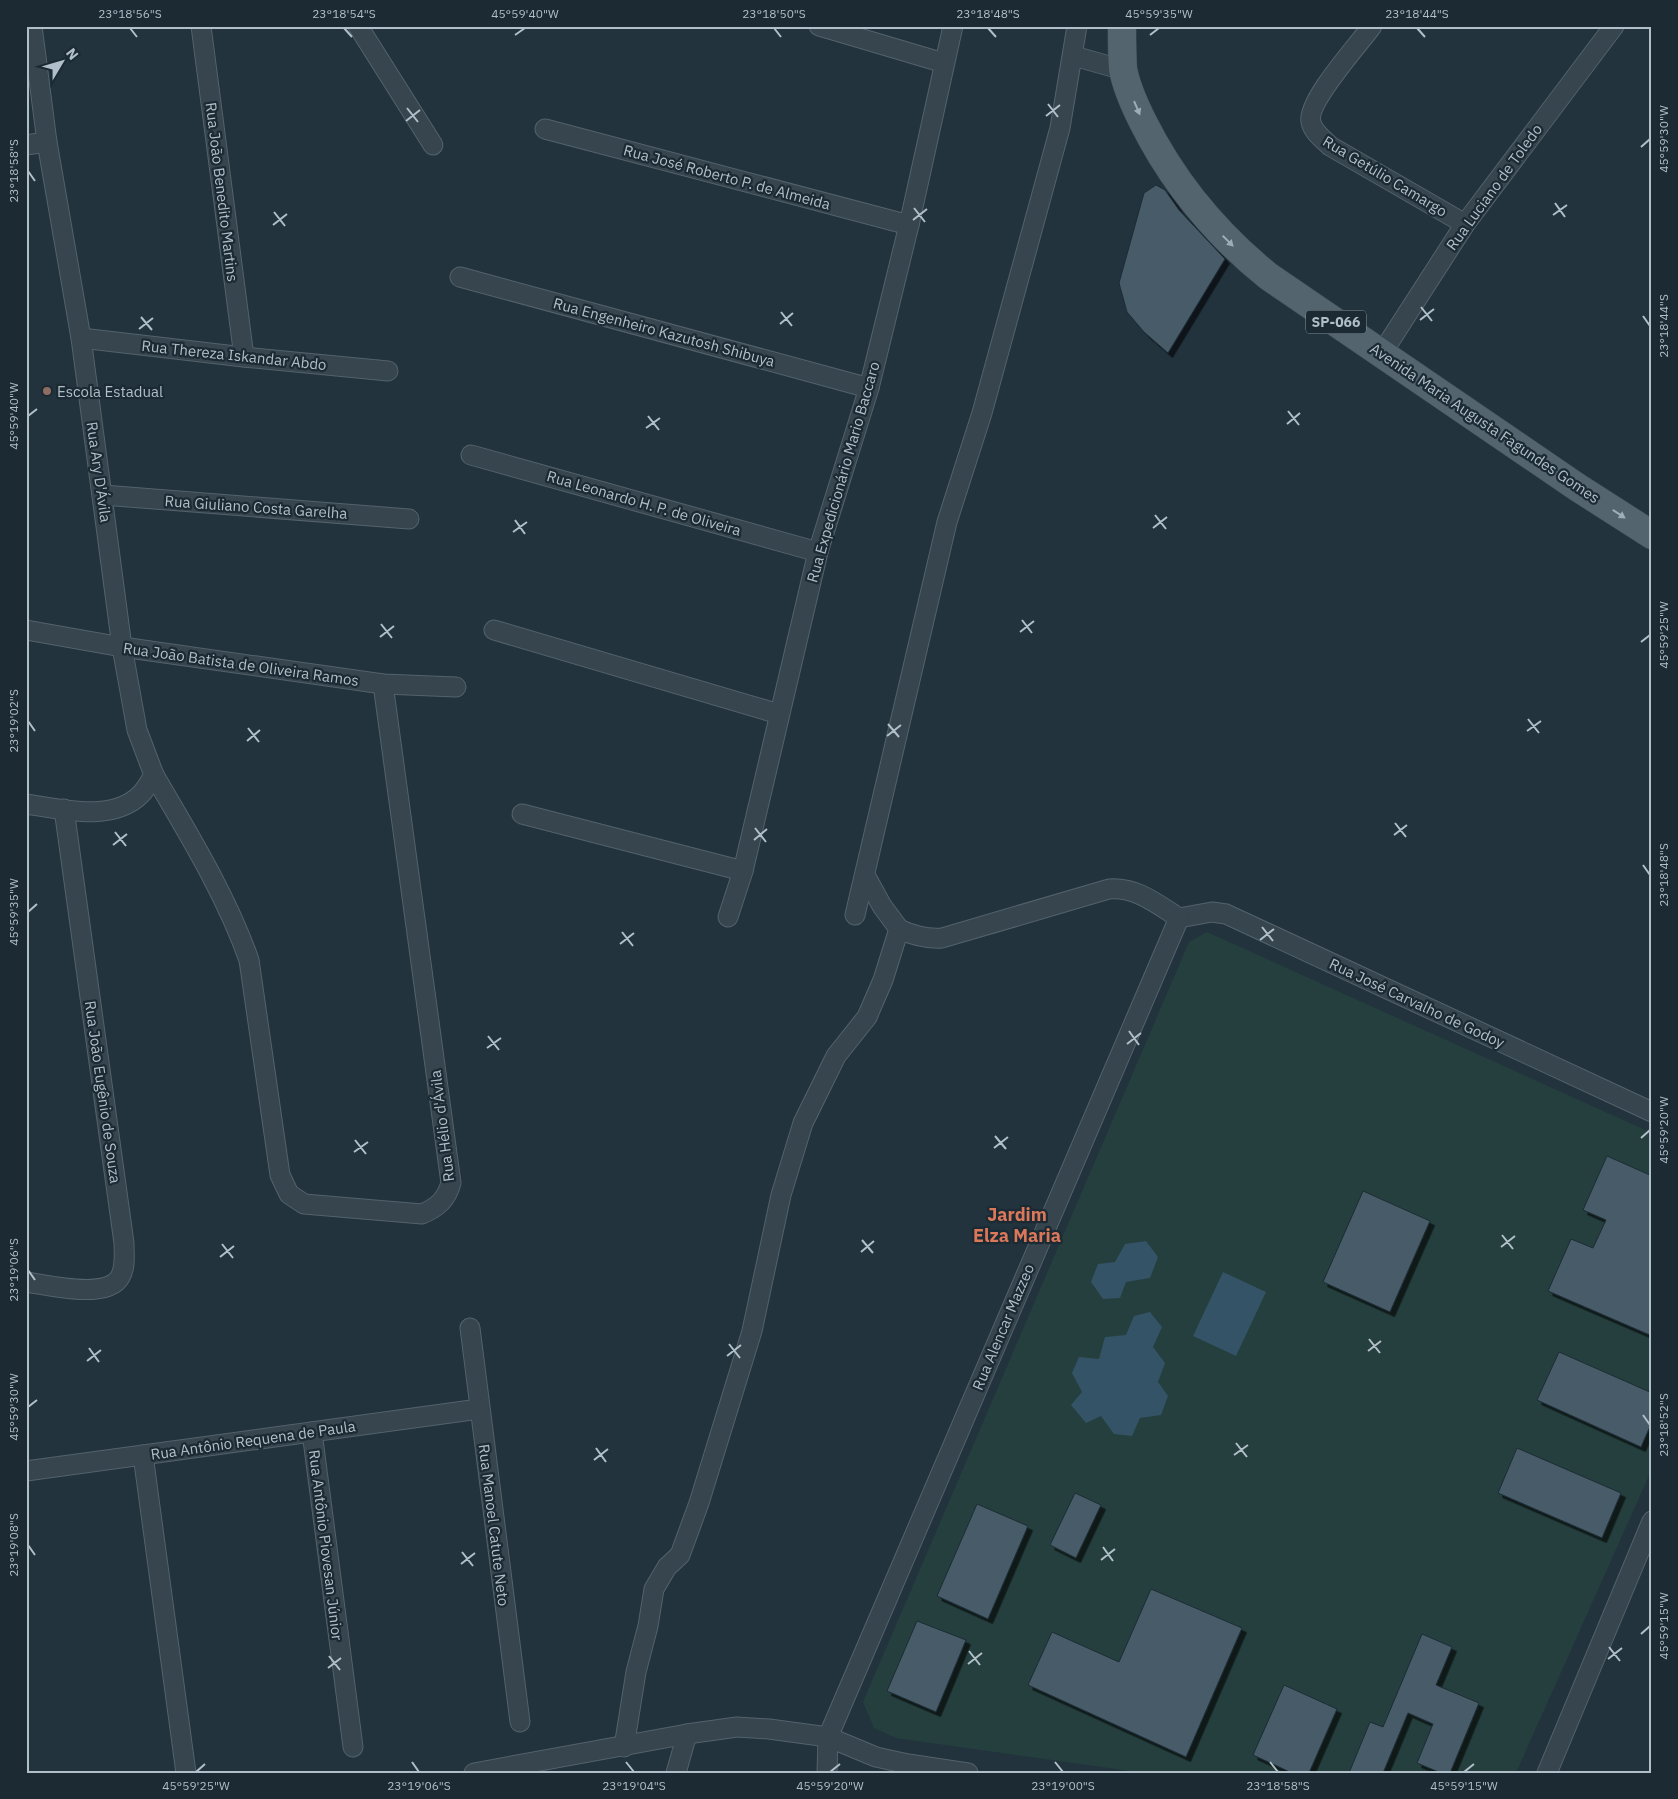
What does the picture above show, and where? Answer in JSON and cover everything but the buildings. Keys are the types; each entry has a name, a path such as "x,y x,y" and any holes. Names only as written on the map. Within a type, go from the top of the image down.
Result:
{"main road":[{"name":"Avenida Maria Augusta Fagundes Gomes","path":"1122,26 1123,70 1136,107 1156,147 1178,184 1207,220 1239,253 1268,276 1577,487 1652,535"}],"street":[{"name":"Rua Ary D'Ávila","path":"32,26 47,142 81,338 122,647 137,730 154,775"},
{"name":"Rua João Benedito Martins","path":"201,26 244,358"},
{"path":"358,26 434,145"},
{"path":"819,26 944,63"},
{"name":"Rua Expedicionário Mario Baccaro","path":"728,917 743,871 818,552 869,388 909,225 953,26"},
{"path":"855,915 947,522 982,413 1060,128 1074,56 1077,26"},
{"name":"Rua Getúlio Camargo","path":"1372,26 1318,96 1311,109 1311,122 1318,135 1330,146 1464,224"},
{"name":"Rua Luciano de Toledo","path":"1382,353 1464,224 1614,26"},
{"path":"1074,56 1123,70"},
{"name":"Rua José Roberto P. de Almeida","path":"545,129 909,225"},
{"path":"26,145 47,142"},
{"name":"Rua Engenheiro Kazutosh Shibuya","path":"460,277 869,388"},
{"name":"Rua Thereza Iskandar Abdo","path":"81,338 244,358 388,371"},
{"name":"Rua Leonardo H. P. de Oliveira","path":"471,455 818,552"},
{"name":"Rua Giuliano Costa Garelha","path":"103,496 409,519"},
{"name":"Rua João Batista de Oliveira Ramos","path":"26,630 122,647 383,684 456,686"},
{"path":"494,630 779,714"},
{"name":"Rua Hélio d'Ávila","path":"154,775 190,837 237,926 249,960 280,1175 290,1194 304,1204 422,1214 437,1207 447,1195 452,1183 383,684"},
{"path":"26,804 103,812 123,807 141,794 154,775"},
{"name":"Rua João Eugênio de Souza","path":"26,1282 88,1290 105,1288 119,1279 124,1264 124,1243 64,809"},
{"path":"522,814 743,871"},
{"path":"865,875 882,906 900,929 915,937 929,939 942,938 1109,889 1122,888 1136,892 1179,918"},
{"name":"Rua José Carvalho de Godoy","path":"1179,918 1212,912 1226,914 1652,1112"},
{"name":"Rua Alencar Mazzeo","path":"828,1737 1179,918"},
{"path":"624,1747 636,1672 648,1626 654,1589 667,1568 680,1555 699,1503 752,1331 781,1194 802,1123 836,1056 867,1017 883,980 900,929"},
{"name":"Rua Manoel Catute Neto","path":"470,1328 520,1722"},
{"name":"Rua Antônio Requena de Paula","path":"26,1471 479,1409"},
{"name":"Rua Antônio Piovesan Júnior","path":"312,1432 353,1747"},
{"path":"143,1455 186,1773"},
{"path":"1547,1773 1652,1521"},
{"path":"474,1773 687,1734 737,1727 770,1729 828,1737 876,1756 908,1764 968,1773"},
{"path":"676,1773 687,1734"},
{"path":"827,1773 828,1737"}],"green space":[{"path":"1207,932 1652,1133 1652,1469 1516,1773 1144,1773 896,1738 874,1728 863,1702 1189,942"}],"water":[{"path":"1146,1241 1158,1257 1150,1278 1126,1282 1120,1298 1103,1299 1091,1282 1098,1264 1115,1262 1125,1244"},
{"path":"1223,1272 1266,1292 1236,1356 1193,1336"},
{"path":"1150,1312 1162,1327 1153,1347 1165,1363 1158,1382 1168,1396 1161,1415 1140,1418 1132,1436 1114,1434 1101,1416 1086,1423 1071,1405 1082,1392 1072,1373 1079,1357 1099,1359 1105,1337 1126,1335 1134,1316"}],"place":[{"name":"Escola Estadual","path":"47,391"}],"district":[{"name":"Jardim Elza Maria","path":"1017,1224"}]}
